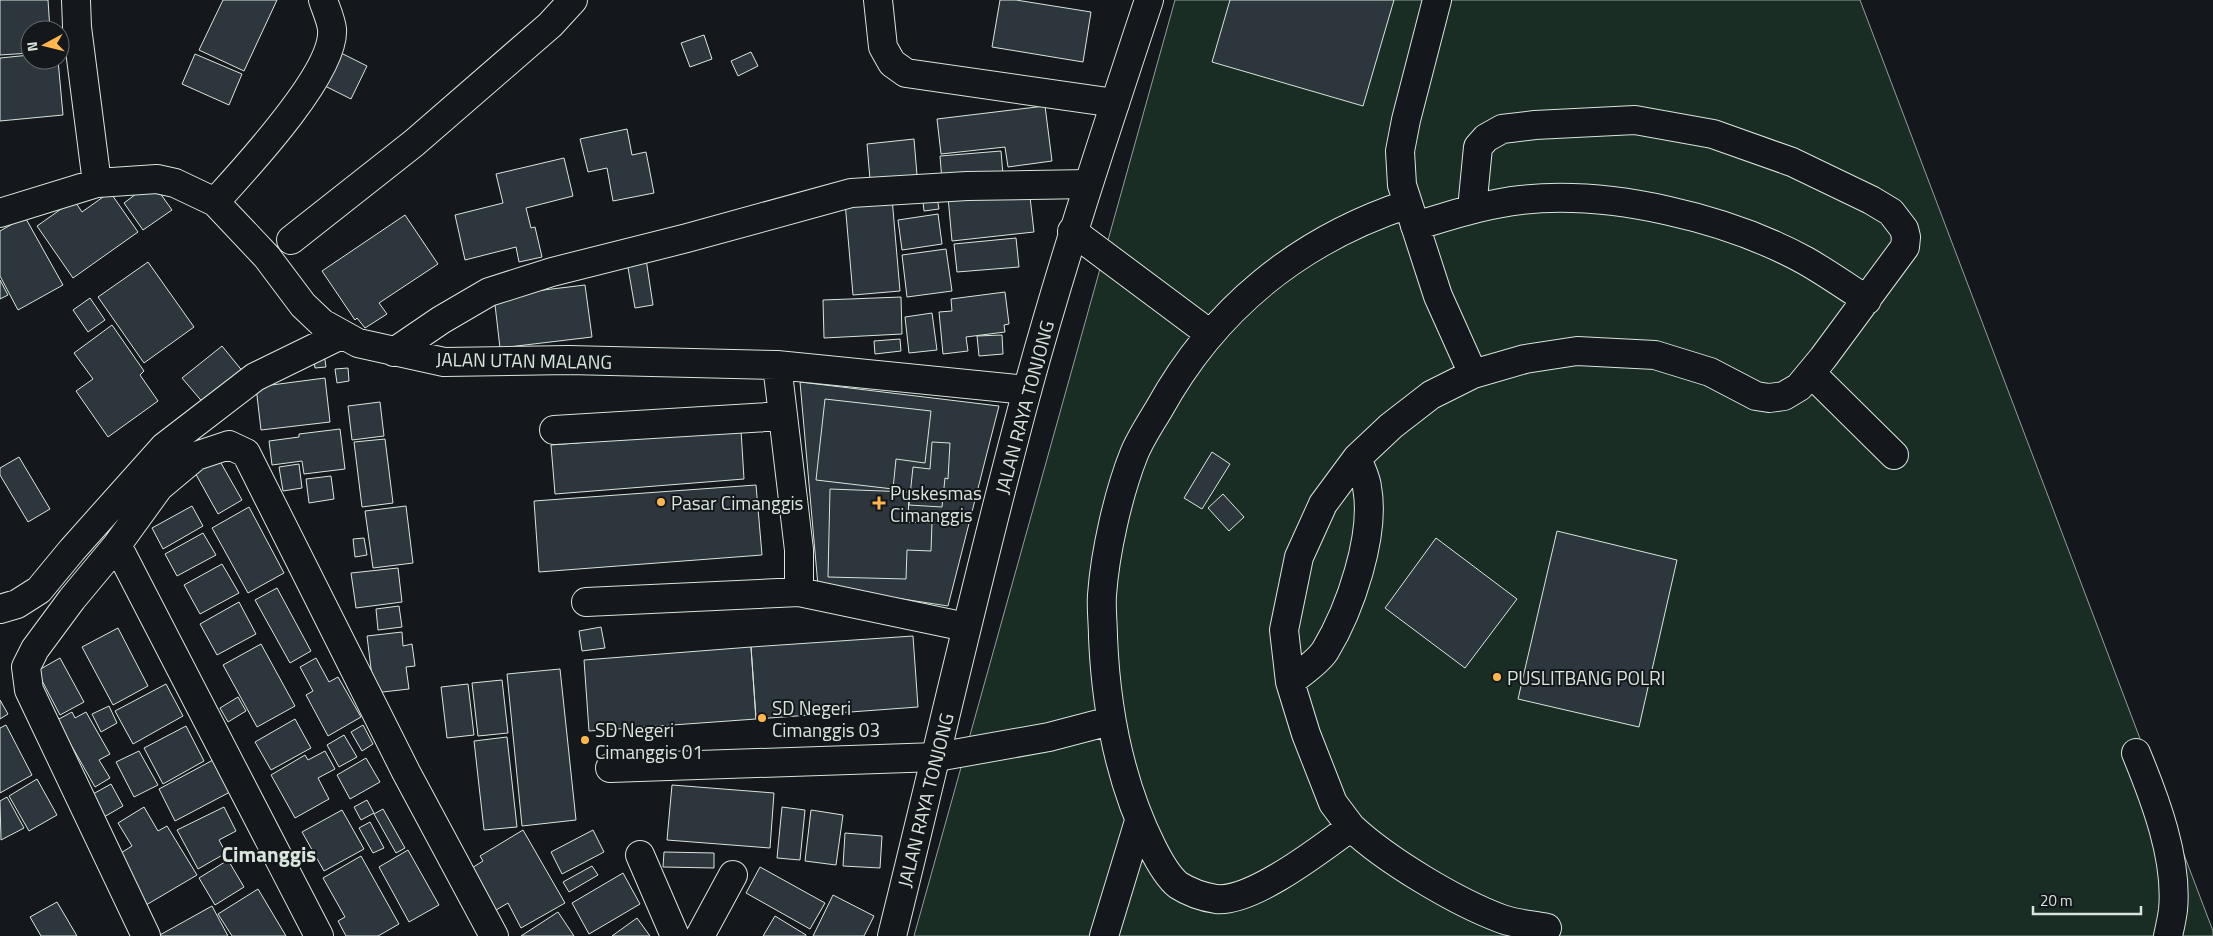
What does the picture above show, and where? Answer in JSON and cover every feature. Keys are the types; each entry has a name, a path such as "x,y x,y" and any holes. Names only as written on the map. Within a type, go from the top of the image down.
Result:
{"street":[{"path":"76,0 77,27 97,183"},
{"path":"215,202 285,122 325,61 332,30 323,0"},
{"path":"291,240 414,143 550,24 573,0"},
{"path":"878,0 883,47 892,63 906,72 1115,103"},
{"name":"JALAN RAYA TONJONG","path":"892,936 937,757 966,627 1027,390 1072,231 1148,0"},
{"path":"1437,0 1406,120 1400,151 1402,185 1438,296 1473,374"},
{"path":"1472,209 1478,147 1486,138 1502,129 1535,125 1635,120 1713,134 1792,162 1871,200 1891,212 1904,229 1906,237 1905,247 1811,373 1799,387 1784,396 1769,398 1750,393 1710,372 1655,355 1577,351 1525,359 1473,374 1431,395 1391,426 1357,458 1324,504 1299,557 1284,630 1290,682 1306,734 1330,796 1341,816 1364,839 1444,891 1503,919 1547,928"},
{"name":"JALAN UTAN MALANG","path":"0,213 97,183 157,179 175,183 215,202 267,257 303,305 322,323 358,343 444,362 569,360 777,365 1027,390"},
{"path":"394,352 441,320 489,292 552,272 687,238 851,192 967,186 1088,184"},
{"path":"1351,826 1312,855 1260,887 1234,897 1218,899 1194,894 1176,883 1157,858 1139,821 1116,748 1110,721 1104,666 1102,596 1112,527 1134,453 1170,389 1210,334 1264,281 1301,254 1337,232 1380,213 1411,215 1472,209 1522,200 1586,199 1652,208 1704,220 1762,241 1806,261 1867,300"},
{"path":"1072,231 1210,334"},
{"path":"0,609 17,604 39,590 164,447 255,377 341,335"},
{"path":"777,365 799,550 799,592"},
{"path":"1811,373 1894,455"},
{"path":"554,430 783,416"},
{"path":"146,936 29,690 26,667 35,649 72,599 117,545 159,487 196,456 229,445 246,453 406,772 494,936"},
{"path":"1290,682 1324,653 1342,616 1364,558 1369,511 1367,485 1357,458"},
{"path":"117,545 319,936"},
{"path":"586,602 799,592 966,627"},
{"path":"610,768 937,757 1050,737 1110,721"},
{"path":"2136,753 2157,804 2171,866 2173,909 2168,936"},
{"path":"1104,936 1139,821"},
{"path":"640,855 675,936"},
{"path":"700,936 732,875"}],"green space":[{"path":"1175,0 1860,0 2213,931 2213,936 914,936"}],"building":[{"path":"0,0 48,0 49,20 20,20 20,54 0,55"},
{"path":"223,0 277,0 244,71 199,50"},
{"path":"1000,0 1016,0 1091,12 1083,62 992,47"},
{"path":"1230,0 1394,0 1363,106 1212,62"},
{"path":"704,35 712,59 690,67 681,43"},
{"path":"339,52 367,66 351,99 323,85"},
{"path":"751,52 758,66 738,76 731,61"},
{"path":"195,54 242,74 229,105 182,84"},
{"path":"20,56 20,70 59,70 63,115 0,121 0,58"},
{"path":"1045,106 1052,161 1008,167 1005,147 941,154 937,119"},
{"path":"627,129 632,155 646,152 654,193 613,201 607,168 588,172 580,139"},
{"path":"914,139 917,175 870,179 867,144"},
{"path":"1001,151 1003,175 942,181 940,156"},
{"path":"564,158 573,196 526,208 531,228 535,227 542,257 519,262 516,247 465,260 455,215 503,203 496,174"},
{"path":"152,182 172,210 143,230 124,203"},
{"path":"1029,188 1034,232 952,241 948,197"},
{"path":"110,192 138,232 73,278 37,226 74,200 82,212"},
{"path":"936,192 939,209 924,211 922,193"},
{"path":"892,198 900,291 853,295 845,202"},
{"path":"938,214 942,244 902,250 898,220"},
{"path":"405,215 438,264 379,303 387,314 365,328 357,318 355,320 322,271"},
{"path":"25,217 63,285 18,310 0,276 0,231"},
{"path":"1016,238 1019,267 957,272 954,244"},
{"path":"946,249 952,291 907,297 902,255"},
{"path":"646,259 653,305 635,308 627,262"},
{"path":"148,262 194,327 144,363 98,297"},
{"path":"0,280 8,295 0,299"},
{"path":"585,285 592,337 500,348 494,296"},
{"path":"1005,292 1009,324 1004,325 1005,332 966,337 968,351 943,354 939,312 952,311 951,299"},
{"path":"901,297 902,334 824,338 823,300"},
{"path":"90,298 105,320 88,332 73,310"},
{"path":"932,313 937,350 909,353 905,317"},
{"path":"112,325 144,371 140,375 158,401 108,437 76,391 93,379 74,353"},
{"path":"1002,335 1003,354 979,356 977,336"},
{"path":"900,339 901,351 875,354 874,341"},
{"path":"222,346 244,373 205,405 182,378"},
{"path":"324,353 326,367 315,368 313,354"},
{"path":"348,368 349,381 337,383 335,369"},
{"path":"325,378 330,422 261,430 256,387"},
{"path":"800,382 999,406 948,606 818,586"},
{"path":"825,399 931,411 925,463 896,459 893,489 816,480"},
{"path":"380,402 384,436 352,440 348,406"},
{"path":"340,429 345,469 304,474 302,461 272,465 269,441 299,437 299,434"},
{"path":"741,430 744,479 555,494 551,445"},
{"path":"385,439 393,503 362,507 354,442"},
{"path":"932,442 950,443 948,479 945,478 942,507 909,505 913,467 930,469"},
{"path":"1212,452 1230,464 1202,509 1184,498"},
{"path":"217,456 242,500 218,514 193,469"},
{"path":"19,457 50,509 28,522 0,475 0,468"},
{"path":"299,464 302,488 283,491 279,467"},
{"path":"331,476 334,499 309,503 306,479"},
{"path":"756,485 762,555 539,572 534,501"},
{"path":"830,489 909,492 908,522 932,523 931,551 907,550 906,579 828,577"},
{"path":"1223,494 1244,517 1229,531 1208,508"},
{"path":"192,506 203,526 163,549 152,528"},
{"path":"406,506 413,563 373,568 365,511"},
{"path":"249,507 284,573 248,593 212,528"},
{"path":"1557,531 1677,560 1639,727 1518,699"},
{"path":"203,533 216,555 177,576 165,554"},
{"path":"364,538 367,555 355,557 353,539"},
{"path":"1436,538 1517,599 1465,668 1385,608"},
{"path":"222,564 239,593 200,614 184,585"},
{"path":"398,568 402,602 356,608 351,573"},
{"path":"277,588 311,651 290,663 255,600"},
{"path":"239,602 256,634 217,655 200,624"},
{"path":"399,606 402,627 378,630 376,609"},
{"path":"601,627 605,648 582,651 579,631"},
{"path":"118,628 148,686 113,705 82,647"},
{"path":"402,632 403,646 412,644 415,666 406,667 409,689 374,693 367,636"},
{"path":"913,636 918,707 756,719 751,647"},
{"path":"261,644 295,706 257,727 223,665"},
{"path":"751,647 756,719 589,731 584,660"},
{"path":"60,658 84,702 60,715 37,671"},
{"path":"316,658 329,682 338,677 361,717 328,736 306,695 313,691 300,667"},
{"path":"560,669 576,820 522,826 507,674"},
{"path":"502,680 508,733 478,736 472,683"},
{"path":"166,684 183,716 133,744 115,711"},
{"path":"468,684 474,735 447,738 441,687"},
{"path":"238,697 246,711 228,722 220,708"},
{"path":"0,700 8,714 0,719"},
{"path":"109,706 117,723 101,732 92,714"},
{"path":"72,712 75,718 86,712 110,754 99,760 110,778 95,787 57,720"},
{"path":"295,719 311,748 271,770 255,742"},
{"path":"6,725 32,775 0,793 0,728"},
{"path":"363,725 373,744 362,751 351,732"},
{"path":"186,726 204,761 163,784 144,748"},
{"path":"344,735 357,757 339,767 327,745"},
{"path":"507,737 517,827 484,830 474,741"},
{"path":"139,751 158,785 134,797 116,762"},
{"path":"325,751 335,769 318,778 329,799 295,818 271,775 305,755 308,760"},
{"path":"366,758 380,782 350,799 337,775"},
{"path":"213,760 230,792 175,821 159,789"},
{"path":"37,779 57,815 29,831 9,796"},
{"path":"111,784 123,806 97,821 84,799"},
{"path":"672,785 774,793 770,848 667,840"},
{"path":"7,797 24,828 1,840 0,801"},
{"path":"367,800 374,813 361,820 354,807"},
{"path":"144,807 158,831 167,826 197,875 141,908 113,858 132,846 118,823"},
{"path":"224,807 236,831 219,840 226,853 198,869 177,830"},
{"path":"782,807 805,810 800,860 777,858"},
{"path":"383,809 405,848 396,853 374,814"},
{"path":"342,810 364,849 324,871 302,832"},
{"path":"811,810 843,815 836,865 805,861"},
{"path":"370,822 384,848 373,853 359,828"},
{"path":"523,830 565,903 521,928 508,903 491,913 467,871 483,861 480,856"},
{"path":"593,830 604,852 562,874 551,852"},
{"path":"845,833 882,836 880,868 843,866"},
{"path":"408,850 439,905 409,922 379,867"},
{"path":"664,852 714,853 714,868 663,867"},
{"path":"361,856 399,924 378,936 346,936 338,921 345,917 323,878"},
{"path":"228,860 244,887 215,905 199,878"},
{"path":"592,866 598,875 569,892 563,882"},
{"path":"760,867 825,903 810,929 746,893"},
{"path":"623,873 640,904 589,934 572,903"},
{"path":"258,889 286,936 232,936 218,914"},
{"path":"833,895 874,916 864,936 813,936"},
{"path":"57,902 77,936 41,936 30,917"},
{"path":"212,906 228,936 158,936"},
{"path":"558,912 574,936 521,936"},
{"path":"775,916 806,935 806,936 763,936"},
{"path":"637,918 650,936 612,936"}],"place":[{"name":"Pasar Cimanggis","path":"661,502"},
{"name":"Puskesmas Cimanggis","path":"879,503"},
{"name":"PUSLITBANG POLRI","path":"1497,677"},
{"name":"SD Negeri Cimanggis 03","path":"762,718"},
{"name":"SD Negeri Cimanggis 01","path":"585,740"}],"district":[{"name":"Cimanggis","path":"269,854"}]}
